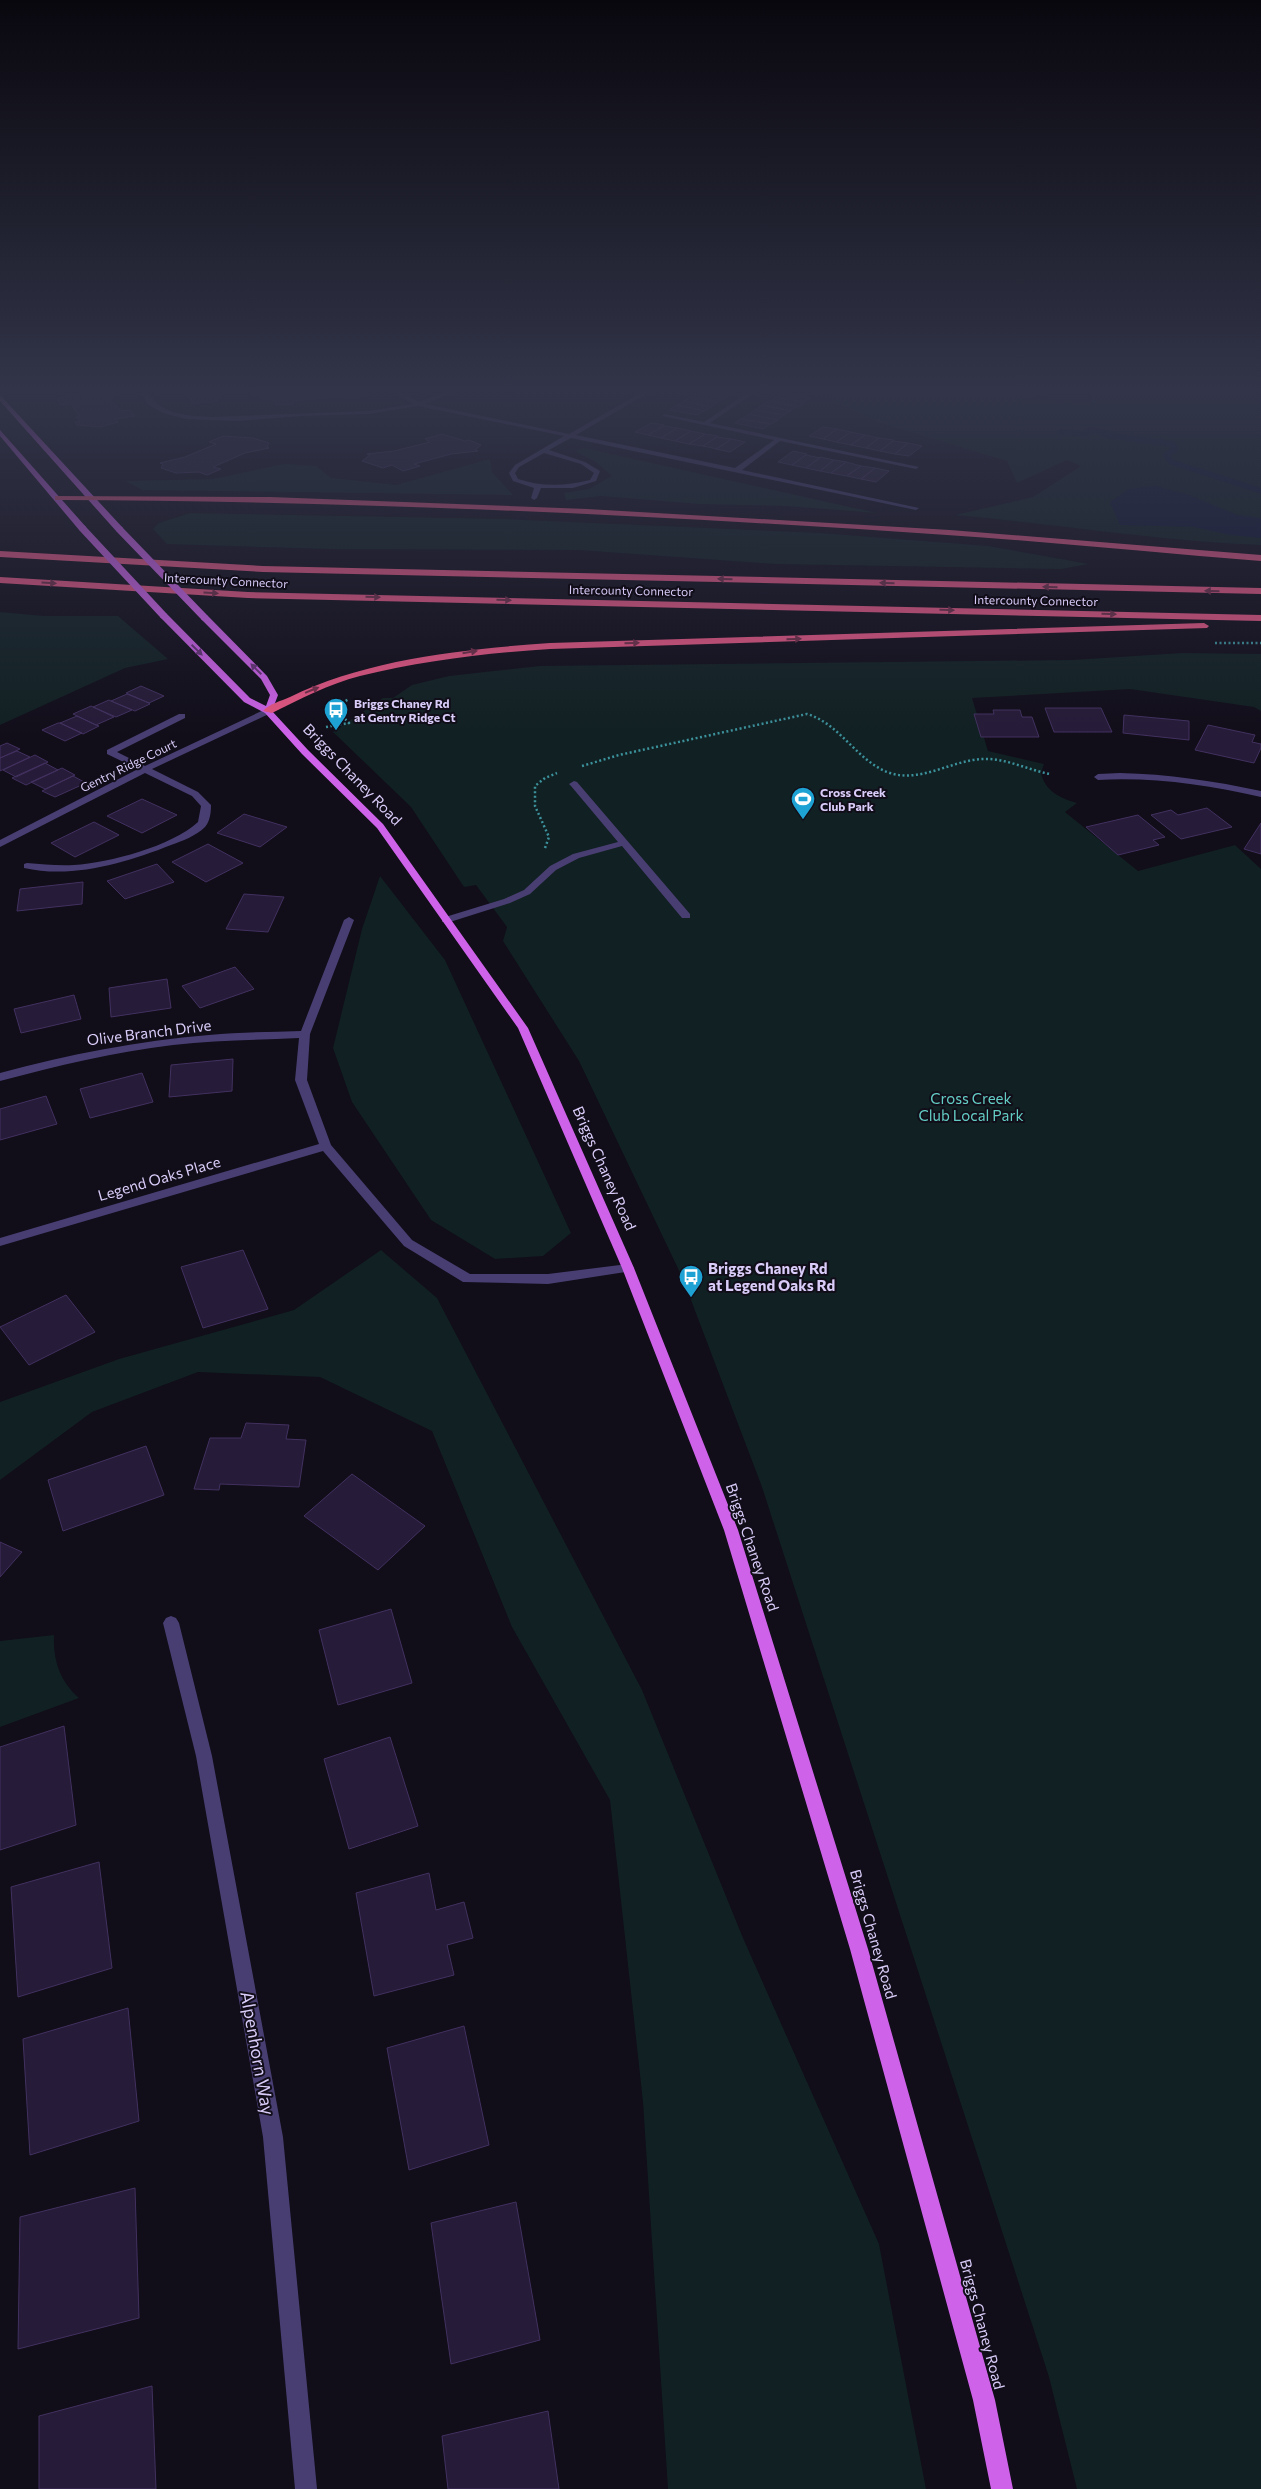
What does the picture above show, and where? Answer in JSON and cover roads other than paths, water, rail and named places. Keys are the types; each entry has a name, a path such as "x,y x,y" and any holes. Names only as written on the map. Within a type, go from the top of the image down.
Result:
{"highway":[{"path":"409,504 906,530 1261,558"},
{"name":"Intercounty Connector","path":"0,554 263,569 1261,591"},
{"name":"Intercounty Connector","path":"0,580 248,595 1261,618"},
{"path":"268,711 310,690 357,674 478,651 560,645 1261,625"}],"main road":[{"name":"Briggs Chaney Road","path":"63,504 83,529 163,615 247,700 268,711 305,752 380,826 523,1028 628,1268 731,1530 860,1949 984,2400 1002,2489"},
{"path":"97,504 120,530 264,678 274,695 268,711"}],"street":[{"path":"897,504 916,508"},
{"name":"Gentry Ridge Court","path":"0,844 145,769 268,711"},
{"path":"27,866 73,868 95,865 138,853 180,837 201,825 206,814 206,805 195,794 110,752 182,716"},
{"path":"1098,777 1151,775 1194,780 1261,794"},
{"path":"574,784 686,916"},
{"path":"446,920 507,902 528,892 553,868 576,856 624,843"},
{"path":"349,920 305,1034 301,1080 326,1146 408,1243 468,1279 548,1279 628,1268"},
{"name":"Olive Branch Drive","path":"0,1077 104,1051 199,1038 305,1034"},
{"name":"Legend Oaks Place","path":"0,1242 326,1146"},
{"name":"Alpenhorn Way","path":"171,1623 204,1756 273,2137 306,2489"}],"water":[{"path":"1111,504 1211,504 1237,515 1261,518 1261,538 1231,535 1194,527 1120,525"}],"place":[{"name":"Briggs Chaney Rd at Gentry Ridge Ct","path":"336,731"},
{"name":"Cross Creek Club Park","path":"803,820"},
{"name":"Briggs Chaney Rd at Legend Oaks Rd","path":"691,1298"}],"park label":[{"name":"Cross Creek Club Local Park","path":"971,1106"}]}
